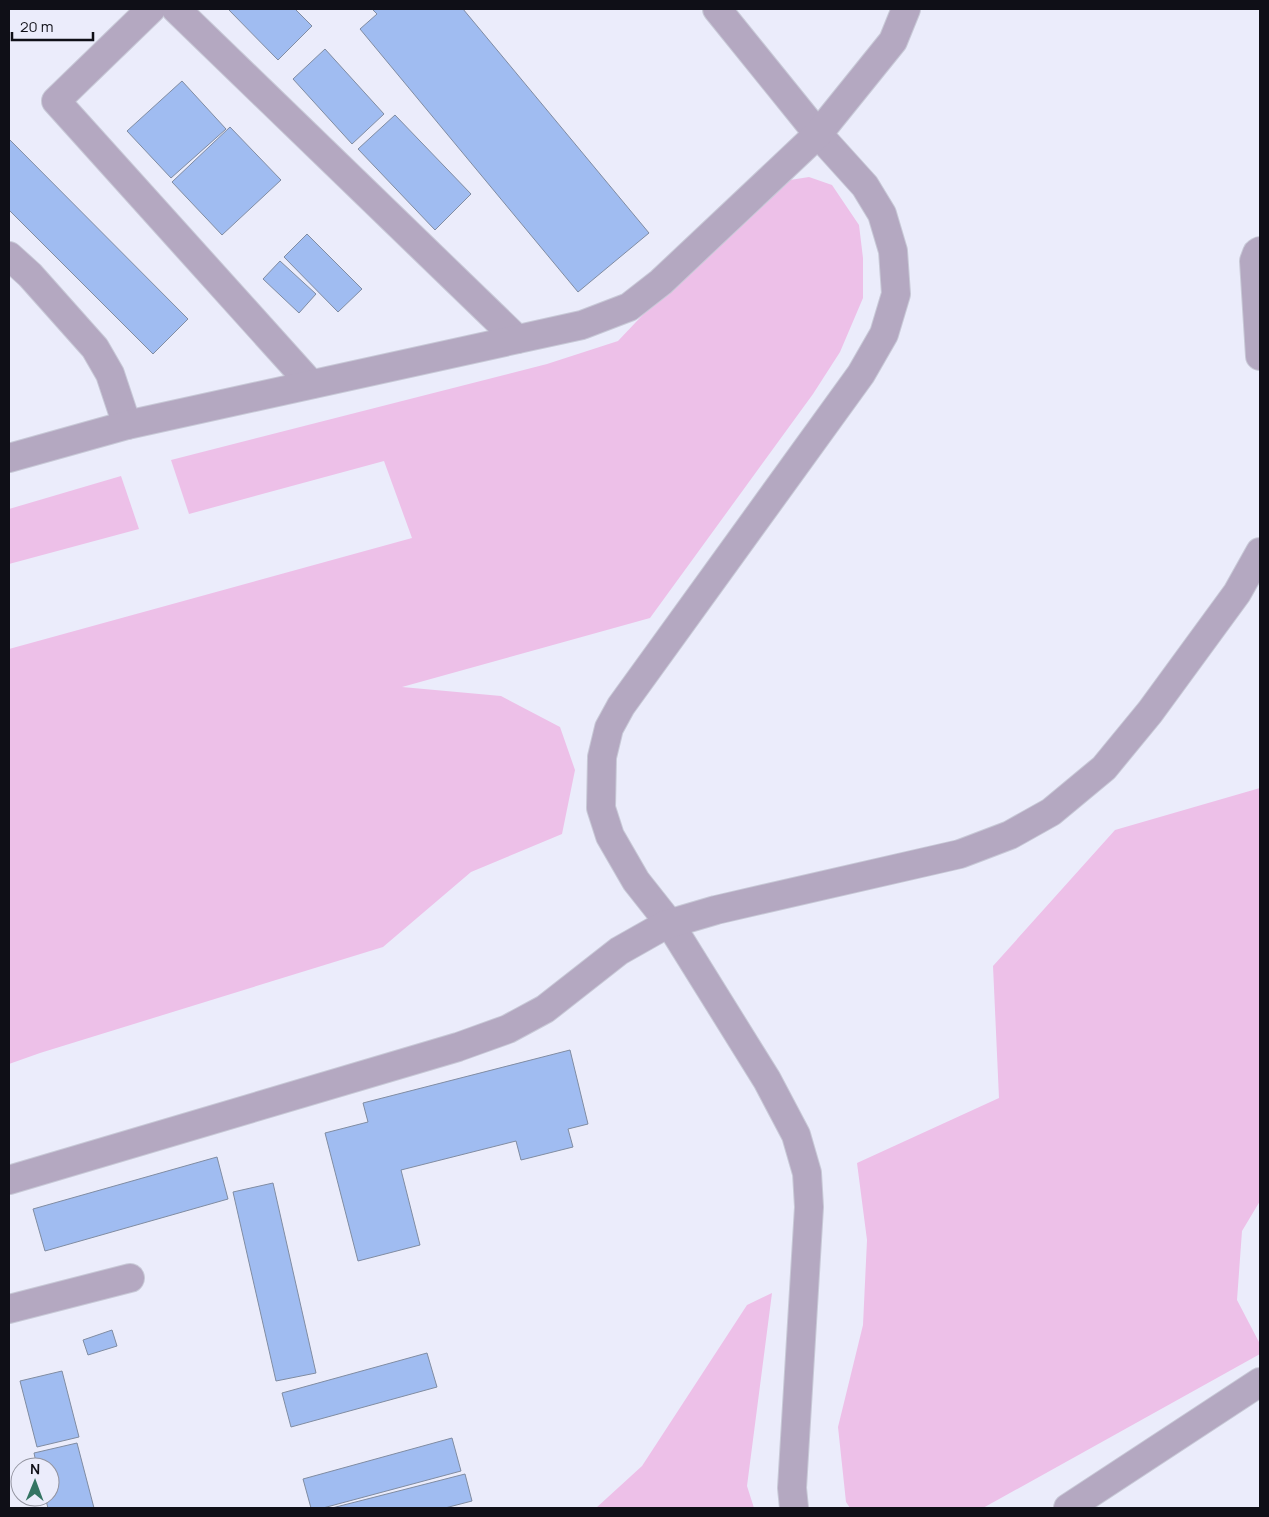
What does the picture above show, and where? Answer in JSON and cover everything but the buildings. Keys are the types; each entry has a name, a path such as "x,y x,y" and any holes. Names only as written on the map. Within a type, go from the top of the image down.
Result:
{"street":[{"path":"151,9 56,101 311,384"},
{"path":"176,9 517,339"},
{"path":"717,9 818,134 865,186 882,214 893,251 896,294 884,334 861,374 621,706 609,728 602,757 601,808 610,836 632,874 670,924 768,1080 796,1135 807,1174 809,1207 792,1488 794,1508"},
{"path":"9,458 127,425 582,325 629,307 662,282 818,134 893,40 906,9"},
{"path":"1260,251 1257,253 1254,262 1260,356"},
{"path":"9,256 30,276 95,348 110,374 127,425"},
{"path":"9,1180 458,1047 508,1029 545,1009 619,951 670,924 716,910 960,854 1010,835 1052,812 1104,768 1150,712 1237,593 1260,552"},
{"path":"9,1309 130,1278"},
{"path":"1068,1508 1260,1382"}],"shaded area":[{"path":"809,177 832,185 859,225 863,258 863,298 840,352 813,394 650,618 402,687 501,696 560,727 575,770 562,834 471,872 383,947 9,1064 9,649 412,538 384,461 189,514 171,460 547,364 618,341 689,266 757,204 790,180"},
{"path":"121,476 139,529 9,564 9,509"},
{"path":"1260,788 1260,1201 1242,1231 1237,1300 1260,1344 1260,1354 983,1508 850,1508 846,1502 838,1427 863,1325 867,1240 857,1163 999,1098 993,966 1115,830"},
{"path":"772,1293 747,1486 754,1508 596,1508 642,1466 747,1305"}]}
